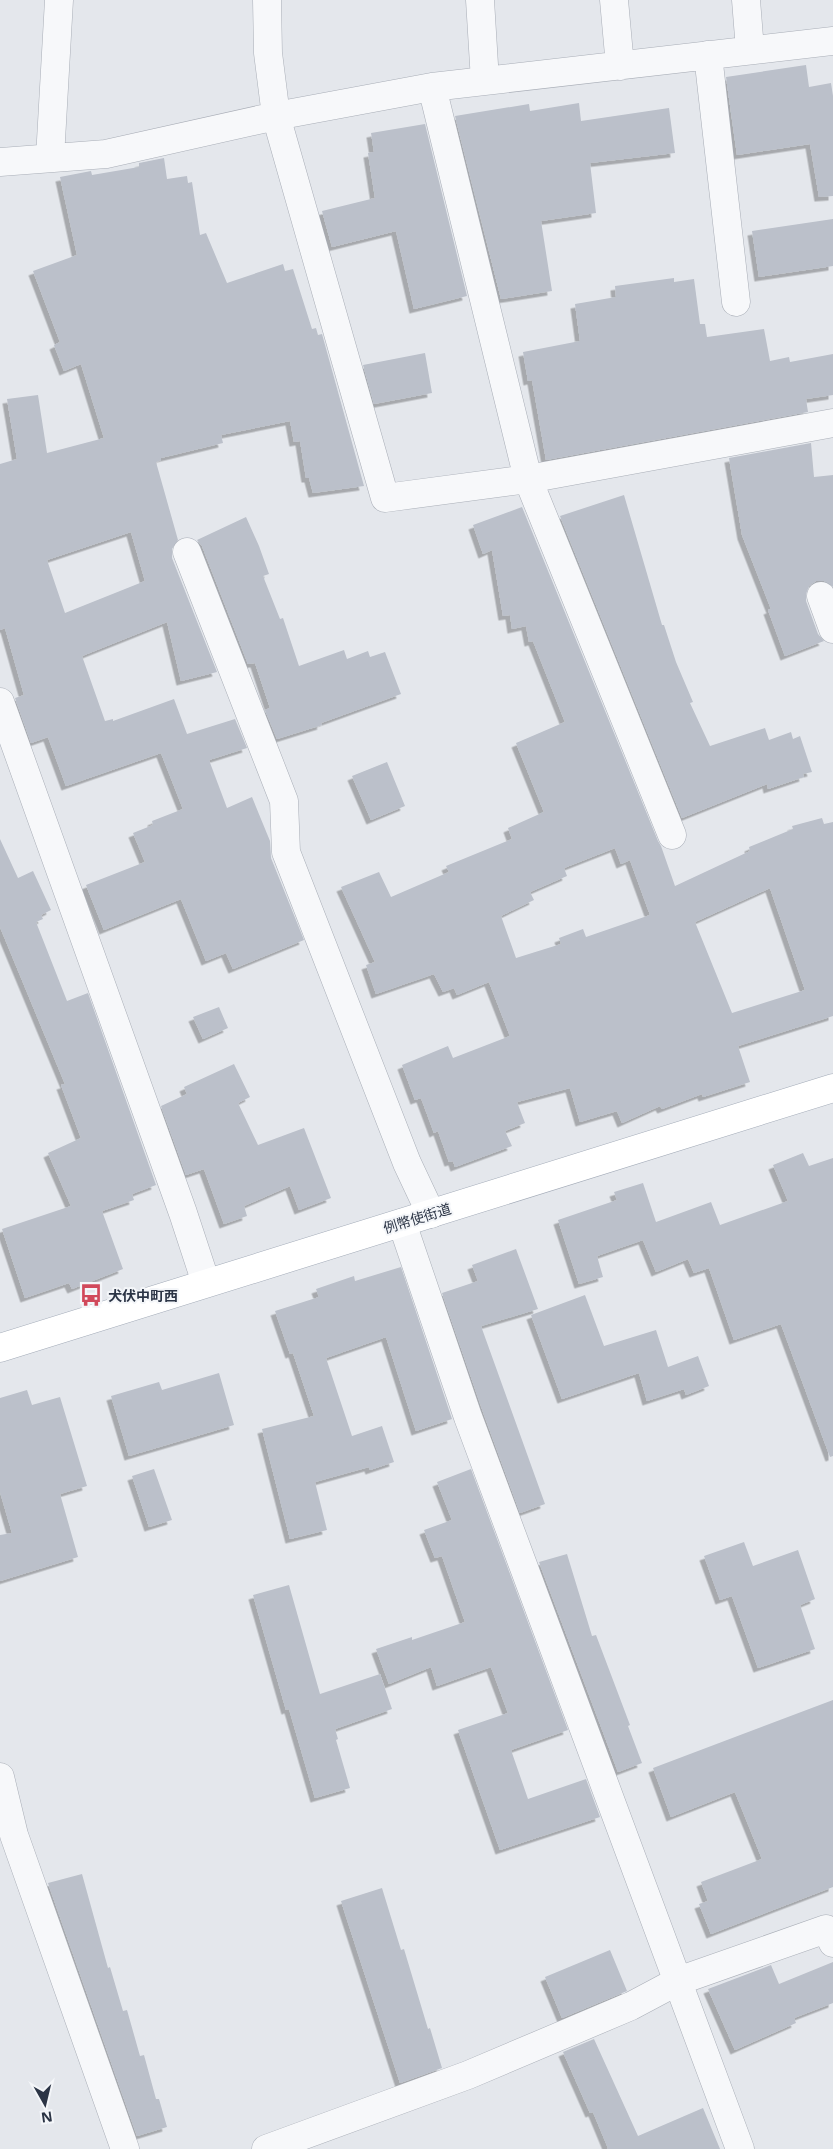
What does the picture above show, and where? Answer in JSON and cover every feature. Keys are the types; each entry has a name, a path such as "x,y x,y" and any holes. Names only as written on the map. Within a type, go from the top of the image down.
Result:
{"main road":[{"name":"例幣使街道","path":"0,1348 833,1088"}],"street":[{"path":"50,158 59,0"},
{"path":"267,0 268,53 276,116 385,498 528,479 833,423"},
{"path":"480,0 485,82"},
{"path":"614,0 620,66"},
{"path":"746,0 750,50"},
{"path":"0,162 106,154 276,116 432,87 833,41"},
{"path":"708,55 736,302"},
{"path":"432,87 528,479 672,835"},
{"path":"187,552 284,801 286,852 407,1163 430,1214"},
{"path":"821,596 833,629"},
{"path":"0,702 183,1213 206,1283"},
{"path":"402,1223 468,1417 740,2149"},
{"path":"0,1777 14,1834 125,2149"},
{"path":"266,2149 468,2075 631,2006 678,1980 826,1929 833,1943"}],"building":[{"path":"806,65 809,87 831,83 833,96 833,196 819,197 810,144 737,155 726,77"},
{"path":"579,103 581,121 669,108 675,153 590,163 596,213 541,221 552,291 501,299 455,116 529,104 530,111"},
{"path":"425,124 467,296 414,309 396,231 332,247 322,211 375,198 368,153 374,152 371,133"},
{"path":"164,158 167,179 187,176 188,183 192,182 200,235 206,233 227,283 283,264 285,271 293,269 312,329 316,328 318,335 322,334 364,486 313,493 309,478 306,478 300,441 294,442 290,421 221,435 223,443 161,458 161,460 156,462 178,540 172,549 172,558 217,672 181,681 167,622 82,656 105,721 113,719 113,721 174,699 187,734 235,719 247,748 209,760 227,808 252,797 270,841 271,858 304,940 233,969 226,953 206,961 181,899 104,930 86,885 145,862 133,833 153,825 152,821 183,809 161,753 66,786 48,737 31,743 15,698 24,695 5,628 0,630 0,464 17,459 7,399 38,395 47,453 104,438 81,364 64,371 54,345 60,342 33,271 77,255 60,177 91,171 92,175 139,167 139,163","holes":["131,532 145,581 65,613 47,560"]},
{"path":"833,219 833,266 759,277 752,231"},
{"path":"674,278 674,282 694,279 700,324 705,324 707,337 764,329 770,361 789,357 790,362 833,354 833,395 806,399 808,412 546,460 532,380 528,381 523,352 580,341 575,304 616,297 615,286"},
{"path":"425,353 432,393 374,404 363,365"},
{"path":"811,443 814,477 833,475 833,587 824,581 816,581 809,586 806,594 806,601 818,634 824,641 785,656 768,610 771,609 742,535 729,458"},
{"path":"624,495 662,625 664,625 676,662 693,702 690,703 710,746 765,728 769,740 791,732 793,739 800,736 812,772 803,774 804,777 768,789 767,784 682,818 560,516"},
{"path":"522,507 661,846 675,886 750,851 749,847 793,829 792,826 822,818 824,824 833,822 833,1016 738,1046 750,1082 703,1097 702,1094 662,1109 660,1106 622,1123 617,1111 580,1122 570,1088 517,1102 525,1123 505,1131 512,1146 455,1167 453,1161 449,1162 438,1131 434,1133 421,1098 415,1100 402,1065 448,1046 453,1058 510,1036 489,982 457,995 454,988 443,992 434,974 376,994 366,965 375,962 341,887 379,872 391,897 449,872 446,866 512,839 508,828 544,812 516,743 565,722 533,641 529,642 526,626 512,629 510,615 503,616 492,550 483,554 473,525","holes":["615,848 621,864 630,860 650,915 586,937 583,929 559,938 561,944 516,958 501,916 534,900 530,892 567,876 564,868","770,888 805,990 732,1013 695,922"]},
{"path":"246,517 269,574 263,576 280,619 283,618 299,666 344,650 347,659 368,651 370,657 385,652 401,694 321,723 322,725 277,739 265,710 270,708 255,663 248,664 202,546 197,540"},
{"path":"387,762 405,806 371,820 352,776"},
{"path":"0,839 18,878 33,871 51,910 41,915 43,919 36,922 67,1001 88,993 156,1185 132,1194 134,1200 102,1211 123,1269 72,1289 69,1283 25,1298 2,1229 71,1206 48,1153 81,1138 61,1085 65,1084 0,927"},
{"path":"219,1007 228,1028 203,1039 193,1017"},
{"path":"234,1064 250,1097 238,1103 258,1145 304,1128 331,1198 299,1210 290,1186 244,1206 247,1216 224,1224 204,1169 186,1175 161,1106 187,1094 184,1087"},
{"path":"803,1153 809,1166 833,1158 833,1456 830,1457 781,1324 734,1340 709,1268 694,1273 688,1259 656,1272 643,1240 597,1256 603,1277 579,1284 558,1220 617,1200 614,1192 643,1183 656,1222 711,1202 720,1225 788,1201 773,1165"},
{"path":"516,1249 538,1309 481,1326 545,1504 520,1513 442,1293 478,1281 472,1265"},
{"path":"401,1267 452,1419 416,1431 386,1337 326,1358 352,1436 382,1426 394,1462 370,1470 369,1467 315,1482 327,1530 290,1539 262,1429 314,1416 293,1353 290,1354 275,1311 319,1297 316,1289 354,1276 355,1281"},
{"path":"585,1295 604,1346 656,1330 668,1367 698,1356 709,1386 686,1395 684,1389 647,1401 639,1373 562,1399 531,1315"},
{"path":"219,1373 234,1425 129,1456 111,1396 159,1382 162,1390"},
{"path":"27,1390 32,1405 60,1397 87,1486 60,1494 78,1557 0,1581 0,1535 12,1533 0,1492 0,1398"},
{"path":"154,1469 172,1520 149,1527 132,1476"},
{"path":"471,1469 568,1730 511,1750 528,1799 586,1779 600,1817 500,1850 458,1730 508,1713 491,1667 437,1686 431,1667 389,1684 376,1649 412,1637 412,1640 465,1622 442,1556 435,1558 424,1530 452,1520 437,1482"},
{"path":"744,1542 753,1566 798,1550 815,1599 800,1605 815,1649 758,1668 732,1596 720,1600 704,1556"},
{"path":"567,1554 592,1636 596,1635 630,1725 628,1726 642,1763 618,1772 539,1562"},
{"path":"289,1585 320,1694 380,1674 392,1709 335,1729 338,1739 336,1740 350,1788 315,1798 289,1709 286,1710 253,1595"},
{"path":"833,1700 833,1887 711,1934 699,1904 708,1901 701,1882 762,1859 735,1792 671,1817 653,1768"},
{"path":"82,1874 108,1968 110,1967 123,2011 127,2010 140,2056 144,2055 156,2099 159,2099 167,2127 137,2136 48,1883"},
{"path":"382,1888 401,1950 404,1949 442,2068 400,2083 341,1901"},
{"path":"610,1950 627,1991 562,2018 545,1977"},
{"path":"833,1962 833,2003 794,2018 796,2023 735,2050 708,1989 771,1965 779,1984"},
{"path":"594,2039 638,2136 703,2108 720,2149 607,2149 593,2112 590,2113 563,2052"}],"place":[{"name":"犬伏中町西","path":"91,1295"}]}
